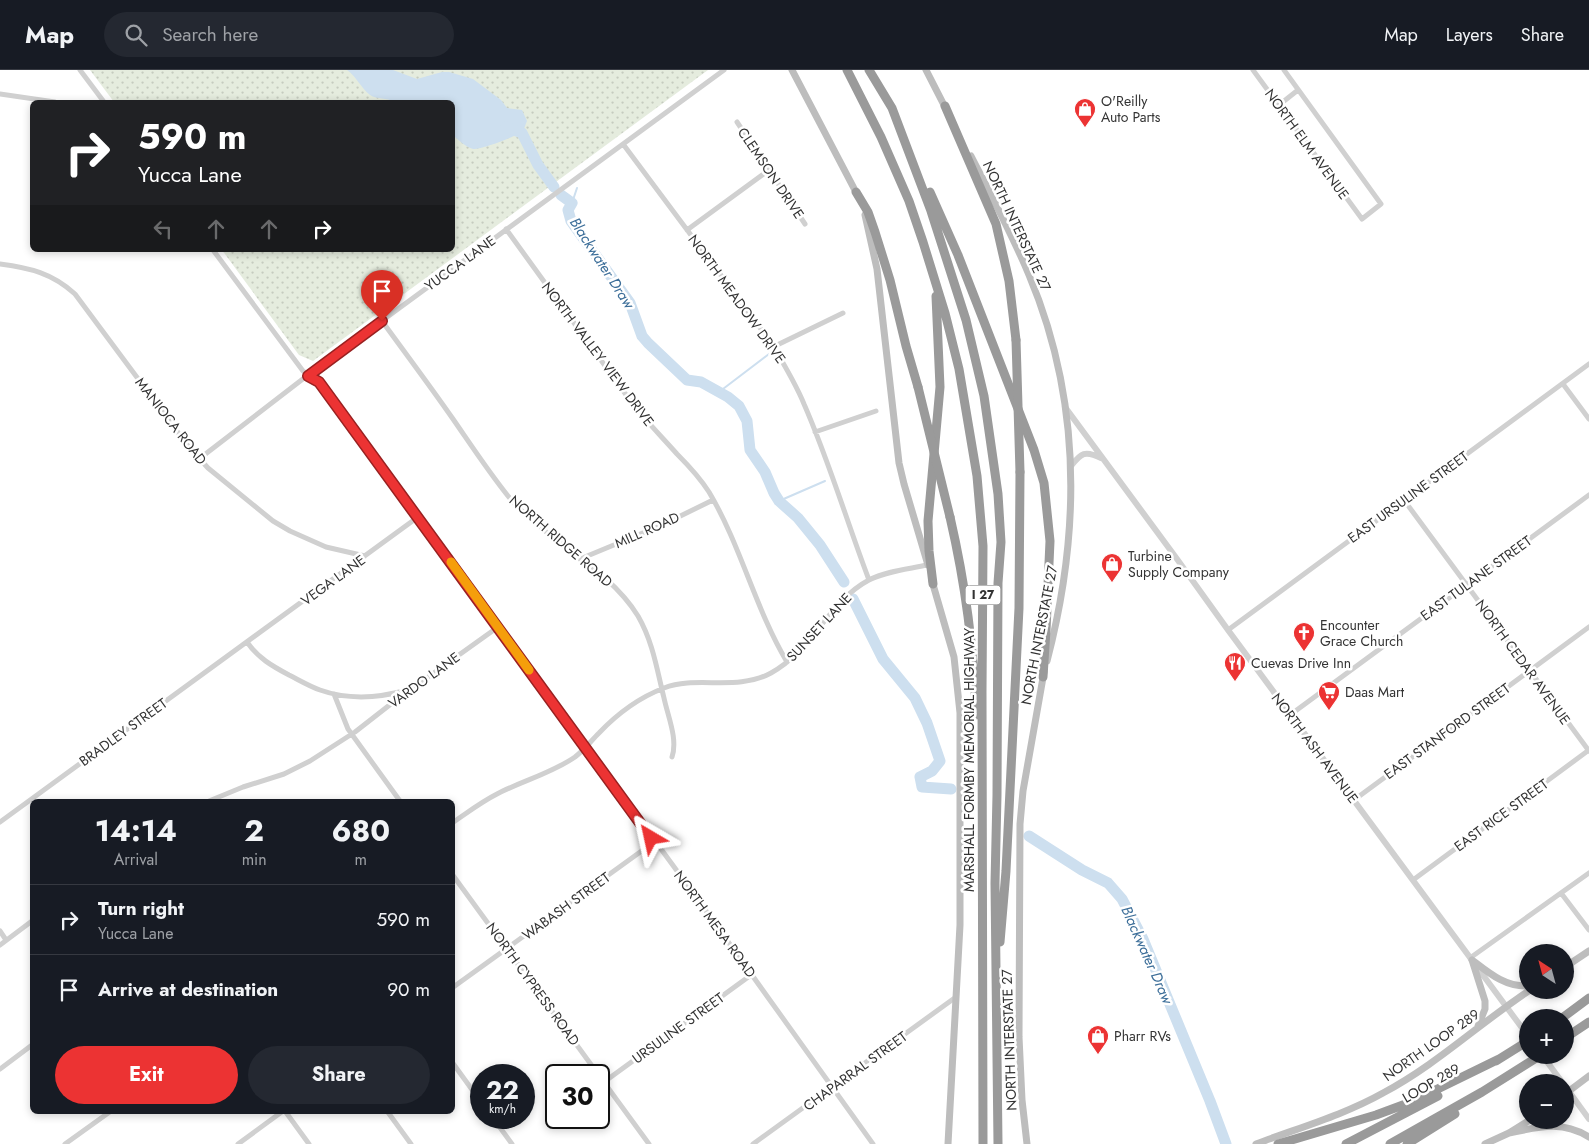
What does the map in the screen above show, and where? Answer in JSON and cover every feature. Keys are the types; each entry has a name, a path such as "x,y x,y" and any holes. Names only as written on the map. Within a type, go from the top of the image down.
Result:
{"highway":[{"name":"MARSHALL FORMBY MEMORIAL HIGHWAY","path":"847,70 909,201 947,321 960,376 972,441 980,506 984,574 982,681 983,1144"},
{"name":"MARSHALL FORMBY MEMORIAL HIGHWAY","path":"869,70 892,108 931,211 966,320 984,396 998,494 1001,542 998,584 995,1007 998,1144"},
{"path":"945,106 996,224 1009,281 1016,340 1020,472 1018,638 1006,871 995,1007"},
{"path":"892,108 958,254 1034,450 1040,471 1046,501 1050,542 1043,678"},
{"path":"856,192 868,212 890,280 918,387 960,564 970,628 983,793"},
{"path":"933,584 928,521 940,387 935,283"},
{"path":"1574,1009 1589,998"},
{"path":"1574,1032 1589,1022"},
{"name":"LOOP 289","path":"1346,1144 1425,1103 1519,1047"},
{"path":"1278,1144 1376,1115 1411,1102 1499,1059"},
{"path":"1390,1144 1482,1092 1527,1064"},
{"path":"1407,1144 1447,1120 1482,1092"}],"main road":[{"path":"792,70 856,192 865,215 877,269 899,463 954,657 960,697 961,886 948,1144"},
{"name":"NORTH INTERSTATE 27","path":"926,70 1008,228 1030,276 1057,360 1065,407 1071,466 1072,497 1068,553 1057,621 1043,678 1023,791 1020,824 1019,1037 1022,1100 1028,1144"},
{"path":"1574,961 1589,951"},
{"path":"1471,959 1497,979 1519,985"},
{"path":"1471,959 1485,1001 1485,1009 1478,1028"},
{"name":"NORTH LOOP 289","path":"1256,1144 1358,1107 1384,1093 1414,1075 1519,998"},
{"path":"1574,1085 1589,1076"},
{"path":"1509,1133 1553,1125 1568,1127 1589,1137"},
{"path":"1485,1144 1519,1127"}],"street":[{"path":"80,70 102,100"},
{"name":"YUCCA LANE","path":"199,459 506,229 724,70"},
{"name":"NORTH ELM AVENUE","path":"1253,70 1362,219 1381,204 1284,70"},
{"path":"1278,105 1298,90"},
{"path":"0,94 41,100"},
{"name":"CLEMSON DRIVE","path":"737,122 805,224"},
{"name":"NORTH MEADOW DRIVE","path":"624,144 774,347 804,403 868,580"},
{"path":"687,230 769,170"},
{"name":"NORTH VALLEY VIEW DRIVE","path":"506,229 632,403 698,477 713,500 733,542 775,642 787,662"},
{"name":"NORTH MESA ROAD","path":"214,252 303,371 319,382 874,1144"},
{"name":"MANIOCA ROAD","path":"0,264 32,269 60,281 75,294 188,446 213,473 250,503 290,532 326,547 365,556"},
{"path":"774,347 844,313"},
{"name":"NORTH RIDGE ROAD","path":"382,321 508,497 620,594 637,615 654,654 675,744 672,757"},
{"name":"EAST URSULINE STREET","path":"1228,630 1589,364"},
{"path":"1563,384 1589,419"},
{"name":"NORTH ASH AVENUE","path":"1065,407 1519,1024"},
{"path":"815,432 876,411"},
{"path":"1071,466 1076,458 1087,453 1104,460"},
{"name":"EAST TULANE STREET","path":"1290,714 1589,495"},
{"name":"MILL ROAD","path":"580,558 662,525 713,500"},
{"name":"NORTH CEDAR AVENUE","path":"1404,500 1589,751"},
{"name":"VEGA LANE","path":"247,642 418,517"},
{"name":"SUNSET LANE","path":"455,821 482,802 568,761 586,748 624,709 662,689 680,684 741,683 755,680 771,673 802,649 836,608 868,580 884,574 927,565"},
{"name":"VARDO LANE","path":"214,799 243,787 284,774 310,761 351,734 498,627"},
{"name":"EAST STANFORD STREET","path":"1354,800 1589,627"},
{"path":"247,642 254,653 272,666 318,690 334,694 370,697 390,695 412,689"},
{"name":"BRADLEY STREET","path":"32,799 247,642"},
{"path":"334,694 351,734 399,799"},
{"name":"EAST RICE STREET","path":"1413,880 1589,751"},
{"name":"BRADLEY STREET","path":"0,822 30,800"},
{"name":"WABASH STREET","path":"455,986 654,842"},
{"path":"1471,959 1589,873"},
{"name":"NORTH CYPRESS ROAD","path":"455,878 591,1064"},
{"path":"1561,893 1589,930"},
{"path":"0,945 30,922"},
{"path":"0,931 6,940"},
{"name":"URSULINE STREET","path":"610,1078 751,975"},
{"name":"CHAPARRAL STREET","path":"754,1144 956,997"},
{"path":"0,1069 30,1046"},
{"path":"1548,1064 1556,1074"},
{"path":"455,1066 470,1087"},
{"name":"NORTH CYPRESS ROAD","path":"610,1090 649,1144"},
{"path":"1574,1100 1589,1119"},
{"path":"65,1144 107,1114"},
{"path":"238,1144 280,1114"},
{"path":"286,1114 309,1144"},
{"path":"389,1114 411,1144"},
{"path":"501,1129 512,1144"}],"shaded area":[{"path":"90,70 708,70 313,361 299,355 223,252 455,252 455,100 112,100"}],"water":[{"path":"347,70 393,70 417,79 449,72 473,79 501,100 507,108 522,110 527,121 523,130 518,134 490,145 473,149 455,137 455,100 388,100 376,98 367,92"}],"waterway":[{"name":"Blackwater Draw","path":"506,127 522,133 538,165 554,187"},
{"path":"572,203 577,188"},
{"name":"Blackwater Draw","path":"561,195 572,203 568,210 571,221 630,303 642,336 687,380 701,382 728,397 739,406 747,421 750,450 765,472 774,493 779,501 798,518 820,545 844,582"},
{"path":"719,392 769,354"},
{"path":"779,501 825,481"},
{"name":"Blackwater Draw","path":"853,599 883,659 915,698 927,723 940,761 932,771 920,777 922,787 951,789"},
{"name":"Blackwater Draw","path":"1029,836 1082,870 1108,883 1122,899 1143,939 1226,1144"}],"slow traffic":[{"path":"451,562 529,670"}],"place":[{"name":"O'Reilly Auto Parts","path":"1085,128"},
{"name":"Turbine Supply Company","path":"1112,583"},
{"name":"Encounter Grace Church","path":"1304,652"},
{"name":"Cuevas Drive Inn","path":"1235,682"},
{"name":"Daas Mart","path":"1329,711"},
{"name":"Pharr RVs","path":"1098,1055"}],"route":[{"path":"382,321 308,376 319,382 651,838"}]}
